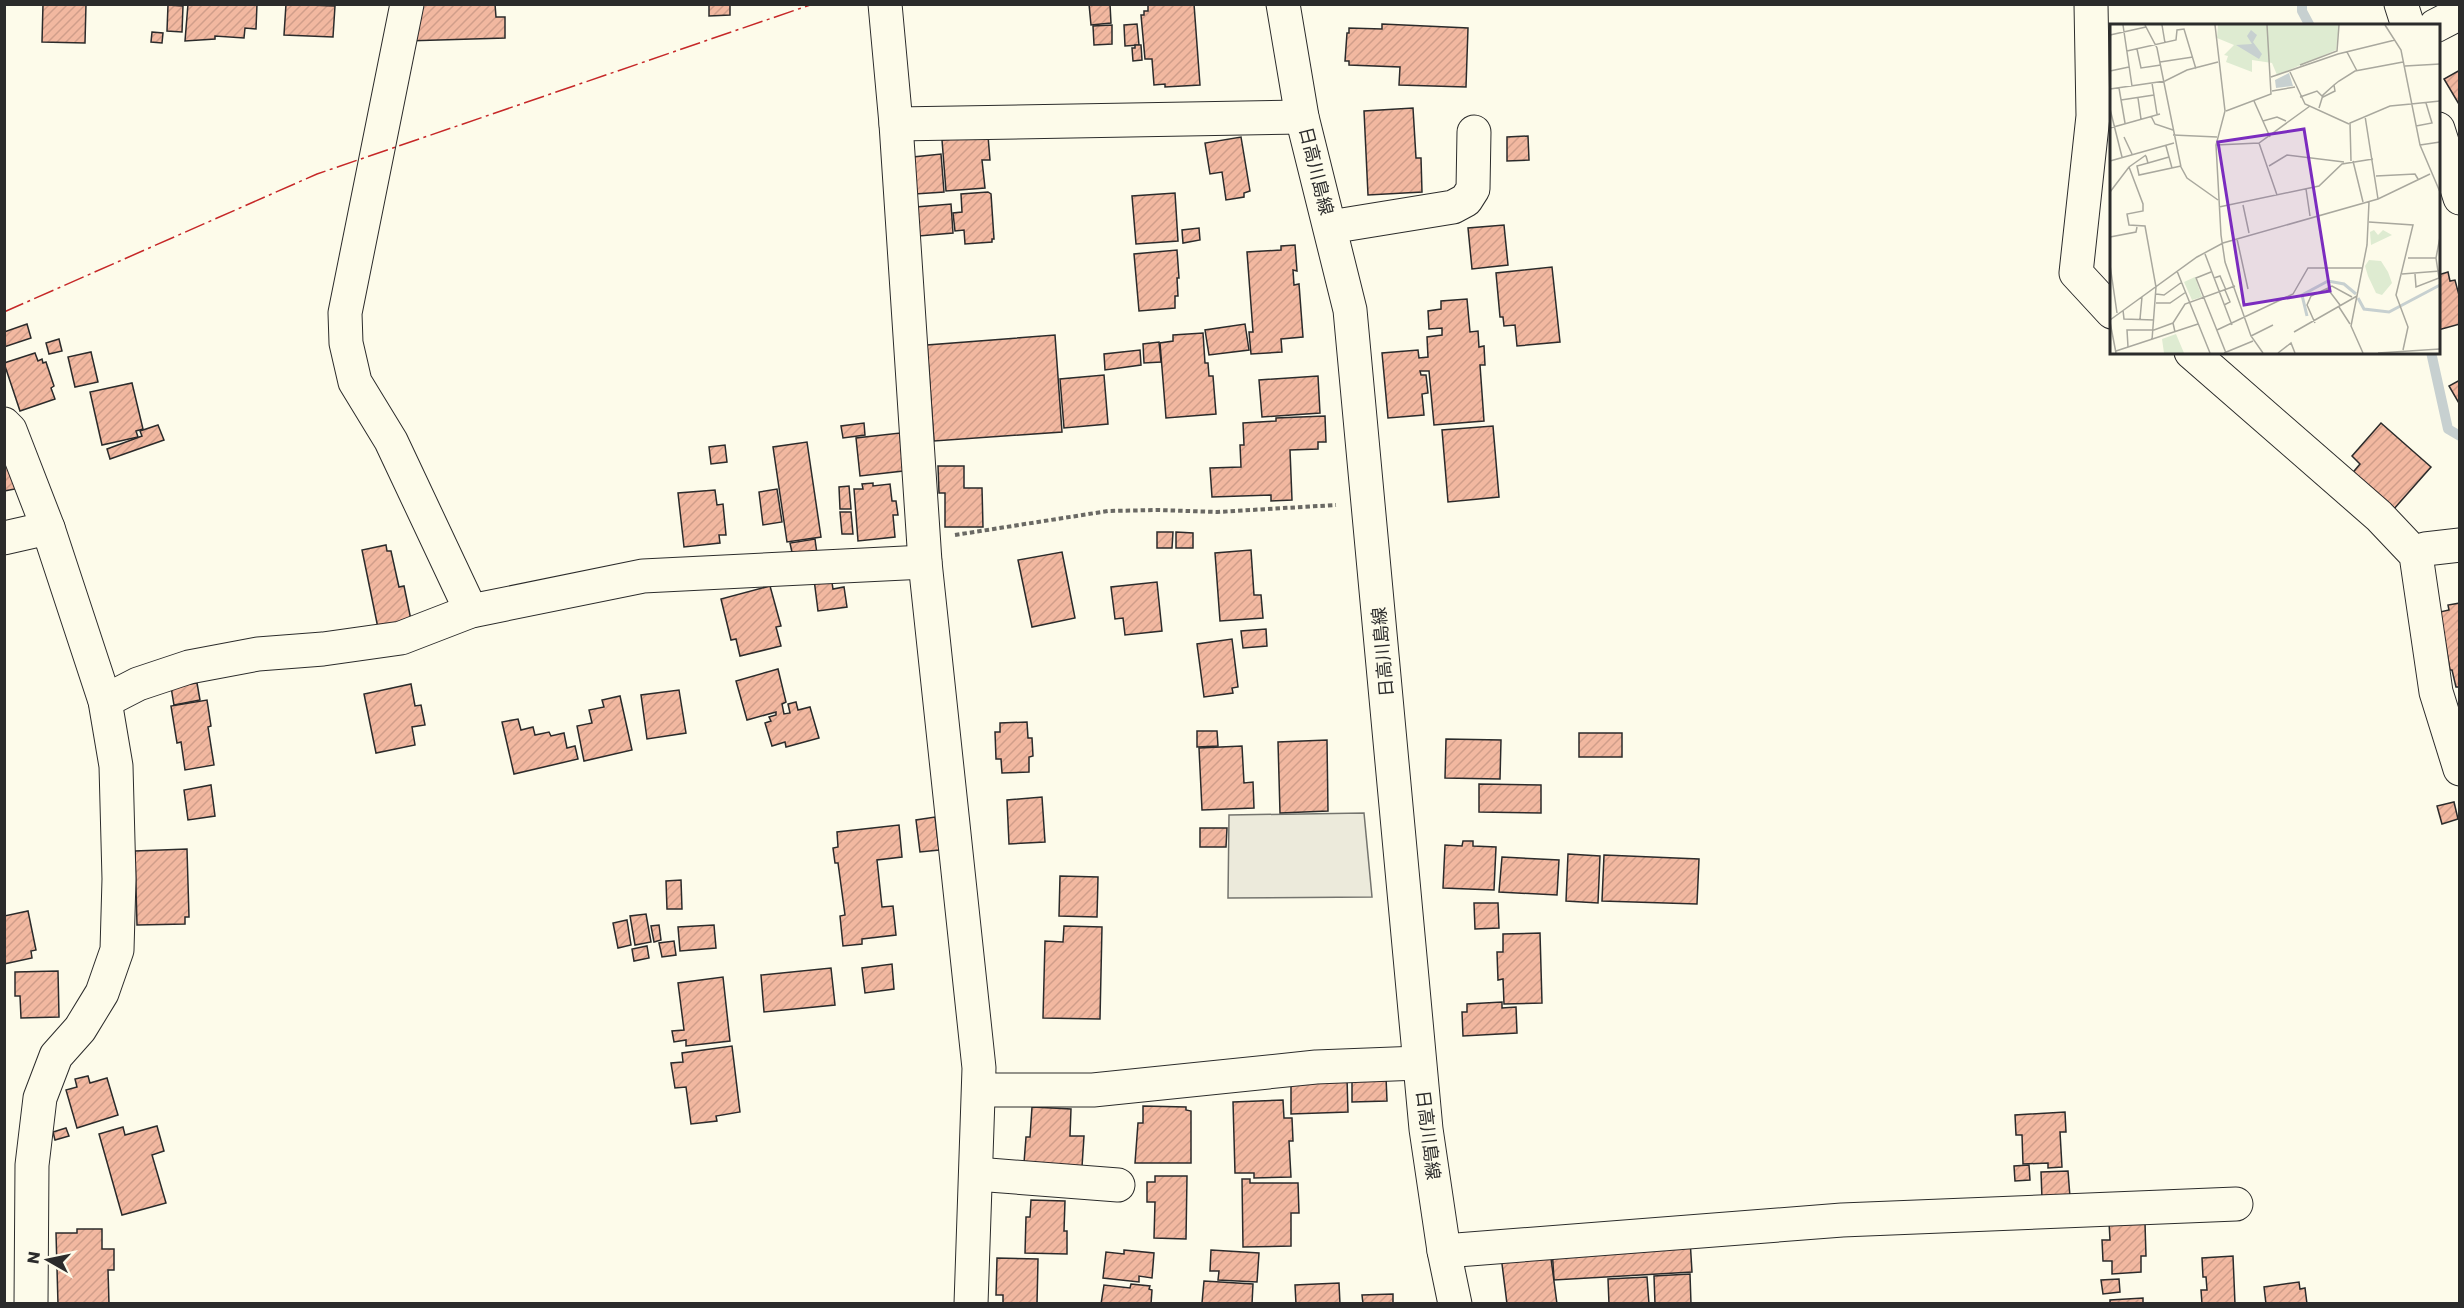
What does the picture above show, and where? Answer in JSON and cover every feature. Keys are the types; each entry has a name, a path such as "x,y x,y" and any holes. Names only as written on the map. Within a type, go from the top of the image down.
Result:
{"street":[{"path":"406,4 345,313 346,343 355,382 391,441 471,611"},
{"path":"885,4 896,124 924,551 980,1090 971,1304"},
{"name":"日高川島線","path":"1283,4 1302,117 1350,310 1370,504 1419,1063 1444,1251 1455,1304"},
{"path":"2091,4 2093,116 2076,273 2110,310"},
{"path":"2401,4 2407,24"},
{"path":"2439,24 2460,13"},
{"path":"896,124 1302,117"},
{"path":"1330,227 1453,207 1466,200 1473,189 1474,132"},
{"path":"2440,132 2460,198"},
{"path":"2193,354 2379,516 2416,555 2436,692 2460,769"},
{"path":"4,424 10,430 48,528 105,700 116,766 119,879 117,950 102,993 80,1029 56,1056 40,1098 32,1165 31,1304"},
{"path":"4,538 48,528"},
{"path":"2416,555 2425,549 2460,545"},
{"path":"105,700 138,684 189,667 258,654 323,649 401,638 471,611 643,576 924,551"},
{"path":"980,1090 1093,1090 1316,1067 1419,1063"},
{"path":"976,1174 1118,1185"},
{"path":"1444,1251 1842,1220 2236,1204"}],"path":[{"path":"924,551 1108,511 1217,512 1370,504"}],"shaded area":[{"path":"1364,813 1372,897 1228,898 1229,815"}],"building":[{"path":"43,4 86,4 85,43 42,42"},
{"path":"188,4 257,4 256,29 245,28 244,38 215,36 215,39 185,41"},
{"path":"286,4 335,6 333,37 284,35"},
{"path":"414,4 495,4 496,17 505,17 505,38 406,41"},
{"path":"709,4 730,4 730,15 709,16"},
{"path":"1089,4 1110,4 1111,23 1091,25"},
{"path":"1148,4 1194,4 1200,85 1165,87 1165,84 1154,85 1152,59 1145,59 1141,15 1144,15 1144,11 1148,11"},
{"path":"168,5 183,6 182,32 167,31"},
{"path":"1137,24 1139,45 1125,46 1124,25"},
{"path":"1382,24 1468,28 1466,87 1399,85 1400,67 1349,65 1349,61 1345,61 1349,28 1382,29"},
{"path":"1112,25 1112,44 1094,45 1093,26"},
{"path":"152,32 163,33 162,43 151,42"},
{"path":"1135,45 1141,45 1142,60 1133,61 1132,48 1135,48"},
{"path":"2460,70 2460,106 2444,79"},
{"path":"1413,108 1416,158 1421,158 1422,192 1368,195 1364,111"},
{"path":"988,136 990,160 982,160 985,188 946,191 942,140"},
{"path":"1528,136 1529,160 1507,161 1507,137"},
{"path":"1241,137 1250,191 1244,193 1244,197 1226,200 1222,172 1210,174 1205,143"},
{"path":"941,154 944,192 915,194 913,157"},
{"path":"988,192 991,194 994,239 992,242 965,244 964,230 955,231 953,213 962,212 961,194"},
{"path":"1175,193 1178,241 1136,244 1132,196"},
{"path":"951,204 953,233 919,236 916,207"},
{"path":"1504,225 1508,265 1472,269 1468,228"},
{"path":"1199,228 1200,240 1183,243 1182,230"},
{"path":"1295,245 1297,271 1293,270 1294,285 1299,284 1303,337 1281,339 1282,352 1251,354 1249,332 1253,332 1247,252 1281,250 1281,246"},
{"path":"1177,250 1179,278 1177,278 1178,296 1175,296 1175,308 1139,311 1134,254"},
{"path":"1552,267 1560,342 1517,346 1515,325 1504,326 1503,317 1500,317 1496,273"},
{"path":"2448,272 2450,281 2455,280 2460,299 2460,324 2440,329 2440,274"},
{"path":"1467,299 1470,332 1478,331 1479,347 1484,346 1485,365 1480,365 1484,421 1434,425 1429,371 1420,371 1421,375 1426,375 1428,393 1422,394 1424,415 1388,418 1382,353 1418,350 1419,358 1428,357 1427,337 1442,335 1442,328 1429,329 1428,311 1441,309 1441,301"},
{"path":"27,324 31,338 4,347 4,332"},
{"path":"1245,324 1249,350 1209,355 1205,330"},
{"path":"1203,333 1205,363 1208,363 1209,376 1213,376 1216,414 1166,418 1160,343 1173,341 1173,335"},
{"path":"1055,335 1062,432 934,441 927,345"},
{"path":"59,339 62,351 49,354 46,343"},
{"path":"1159,342 1161,362 1144,363 1143,344"},
{"path":"1140,350 1141,365 1105,370 1104,354"},
{"path":"91,352 98,382 75,387 68,357"},
{"path":"35,353 38,361 42,359 43,363 46,362 54,386 51,388 55,399 20,411 4,363"},
{"path":"1104,375 1108,424 1064,428 1060,379"},
{"path":"1318,376 1320,413 1262,417 1259,380"},
{"path":"2460,380 2460,405 2449,386"},
{"path":"132,383 143,429 136,431 138,437 102,445 90,392"},
{"path":"1325,416 1326,442 1318,442 1318,449 1290,450 1292,500 1271,501 1271,495 1212,497 1210,468 1241,467 1240,445 1244,445 1243,423 1276,421 1276,418"},
{"path":"864,423 865,435 843,438 841,426"},
{"path":"2381,423 2431,467 2393,510 2350,476 2360,464 2352,456"},
{"path":"158,425 164,440 110,459 107,449 142,436 140,431"},
{"path":"1493,426 1499,497 1448,502 1442,430"},
{"path":"900,433 903,471 860,476 856,438"},
{"path":"807,442 821,537 787,542 773,447"},
{"path":"725,445 727,462 711,464 709,447"},
{"path":"7,465 11,469 15,489 4,491 4,466"},
{"path":"938,466 964,466 964,488 982,488 983,527 945,527 945,493 939,493"},
{"path":"873,483 873,486 890,484 892,501 896,501 898,515 893,515 895,537 858,541 854,489 863,489 862,484"},
{"path":"849,486 851,509 840,509 839,487"},
{"path":"777,489 782,522 763,525 759,492"},
{"path":"715,490 717,505 723,504 726,535 719,535 720,543 684,547 678,493"},
{"path":"840,512 851,512 853,534 842,534"},
{"path":"1157,532 1173,532 1172,548 1157,548"},
{"path":"1176,532 1193,533 1193,548 1176,548"},
{"path":"815,539 817,554 793,557 790,543"},
{"path":"386,545 387,551 391,551 399,587 404,586 411,620 378,628 362,550"},
{"path":"1251,550 1254,595 1261,595 1263,618 1220,621 1215,553"},
{"path":"1062,552 1075,618 1032,627 1018,560"},
{"path":"831,576 833,589 844,587 847,607 818,611 814,579"},
{"path":"1157,582 1162,631 1125,635 1123,618 1115,619 1111,587"},
{"path":"770,586 781,626 776,627 781,646 740,656 736,639 731,640 721,599"},
{"path":"2460,603 2460,687 2456,687 2452,670 2450,670 2440,612 2449,610 2448,605"},
{"path":"1266,629 1267,646 1243,648 1241,631"},
{"path":"1232,639 1238,687 1232,688 1233,693 1204,697 1197,644"},
{"path":"778,669 786,702 782,704 784,714 790,713 788,704 796,702 798,710 810,707 819,738 786,747 785,742 772,746 765,723 771,721 769,717 776,715 776,712 747,720 736,681"},
{"path":"197,683 200,700 174,705 171,687"},
{"path":"411,684 415,706 421,705 425,725 412,727 415,745 376,753 364,694"},
{"path":"679,690 686,733 647,739 641,695"},
{"path":"620,696 632,750 584,761 577,726 592,723 589,710 604,707 602,700"},
{"path":"207,700 211,726 208,727 214,765 185,770 181,742 177,743 171,706"},
{"path":"518,719 521,730 533,727 535,735 549,732 551,736 564,733 567,748 575,746 578,759 514,774 502,722"},
{"path":"1027,722 1028,738 1032,738 1033,756 1029,757 1029,772 1002,773 1001,759 996,759 995,732 1000,732 1000,723"},
{"path":"1197,731 1217,731 1218,746 1197,747"},
{"path":"1579,733 1622,733 1622,757 1579,757"},
{"path":"1446,739 1501,740 1500,779 1445,778"},
{"path":"1327,740 1328,811 1280,813 1278,742"},
{"path":"1242,746 1244,783 1253,782 1254,808 1202,810 1199,748"},
{"path":"1479,784 1541,785 1541,813 1479,812"},
{"path":"211,785 215,816 188,820 184,790"},
{"path":"1042,797 1045,842 1009,844 1007,800"},
{"path":"2454,802 2458,819 2442,824 2437,806"},
{"path":"935,817 939,850 920,852 916,820"},
{"path":"899,825 902,857 877,860 882,907 893,906 896,935 862,939 862,944 843,946 840,916 845,915 838,863 835,863 833,848 838,847 837,832"},
{"path":"1200,828 1227,828 1226,847 1200,847"},
{"path":"1463,841 1473,841 1473,846 1496,847 1494,890 1443,888 1445,845 1462,846"},
{"path":"187,849 189,917 185,917 185,924 137,925 135,851"},
{"path":"1568,854 1600,856 1598,903 1566,901"},
{"path":"1604,855 1699,859 1697,904 1602,901"},
{"path":"1502,857 1559,860 1557,895 1499,892"},
{"path":"1060,876 1098,877 1097,917 1059,916"},
{"path":"681,880 682,909 667,909 666,881"},
{"path":"1474,903 1498,903 1499,928 1475,929"},
{"path":"28,911 36,950 31,951 32,958 4,964 4,916"},
{"path":"646,914 651,942 635,945 630,916"},
{"path":"627,920 631,945 618,948 613,923"},
{"path":"659,925 661,940 654,942 651,926"},
{"path":"714,925 716,948 680,951 678,927"},
{"path":"1064,926 1102,927 1100,1019 1043,1018 1045,941 1063,942"},
{"path":"1540,933 1542,1003 1504,1004 1503,979 1498,980 1497,952 1503,952 1503,934"},
{"path":"674,941 676,955 662,957 659,943"},
{"path":"647,946 649,958 634,961 632,949"},
{"path":"892,964 894,989 865,993 862,968"},
{"path":"831,968 835,1005 764,1012 761,975"},
{"path":"58,971 59,1017 21,1018 20,996 15,996 15,972"},
{"path":"723,977 730,1041 686,1046 686,1040 674,1042 672,1031 684,1030 678,983"},
{"path":"1502,1002 1502,1008 1516,1007 1517,1033 1463,1036 1462,1012 1467,1012 1467,1004"},
{"path":"732,1046 740,1112 716,1116 717,1121 691,1124 686,1087 675,1088 671,1063 683,1062 682,1053"},
{"path":"88,1076 90,1083 107,1078 118,1115 77,1128 66,1090 77,1087 75,1079"},
{"path":"1386,1077 1387,1101 1352,1102 1352,1079"},
{"path":"1347,1078 1348,1112 1291,1114 1291,1080"},
{"path":"1283,1100 1284,1118 1292,1118 1293,1141 1289,1141 1291,1177 1254,1178 1254,1173 1235,1173 1233,1102"},
{"path":"1143,1106 1186,1107 1186,1110 1191,1111 1191,1163 1135,1163 1138,1123 1143,1123"},
{"path":"1032,1107 1071,1109 1070,1136 1084,1136 1082,1167 1024,1163 1026,1137 1030,1137"},
{"path":"2065,1112 2066,1132 2060,1132 2062,1167 2048,1168 2048,1163 2023,1164 2022,1135 2016,1135 2015,1115"},
{"path":"157,1126 164,1151 152,1155 166,1203 122,1215 99,1134 123,1127 125,1135"},
{"path":"66,1128 69,1136 55,1140 53,1132"},
{"path":"2029,1165 2030,1180 2015,1181 2014,1166"},
{"path":"2068,1171 2070,1197 2042,1199 2041,1172"},
{"path":"1155,1176 1187,1176 1186,1239 1154,1238 1155,1202 1147,1202 1147,1182 1155,1182"},
{"path":"1242,1179 1250,1179 1250,1183 1298,1183 1299,1213 1291,1213 1291,1246 1243,1247"},
{"path":"1031,1200 1065,1201 1064,1231 1067,1231 1067,1254 1025,1253 1026,1217 1030,1217"},
{"path":"2109,1222 2145,1223 2146,1256 2141,1256 2141,1272 2112,1274 2112,1261 2103,1261 2102,1240 2110,1240"},
{"path":"77,1229 102,1229 102,1249 114,1249 114,1270 108,1270 109,1304 58,1304 56,1233 77,1233"},
{"path":"1690,1239 1692,1272 1554,1280 1552,1247"},
{"path":"1124,1250 1154,1253 1152,1278 1139,1276 1139,1282 1103,1278 1106,1252 1124,1254"},
{"path":"1211,1250 1259,1253 1257,1282 1218,1280 1219,1271 1210,1271"},
{"path":"1550,1251 1557,1304 1507,1304 1501,1256"},
{"path":"2233,1256 2235,1304 2202,1304 2201,1290 2207,1290 2206,1277 2203,1277 2202,1258"},
{"path":"997,1258 1038,1259 1037,1304 1003,1304 1003,1295 996,1295"},
{"path":"1690,1274 1691,1304 1655,1304 1654,1276"},
{"path":"1647,1277 1649,1304 1609,1304 1608,1279"},
{"path":"2119,1279 2120,1292 2103,1294 2101,1280"},
{"path":"1204,1281 1253,1284 1252,1304 1202,1303"},
{"path":"2299,1282 2300,1289 2305,1288 2307,1304 2266,1304 2264,1287"},
{"path":"1339,1283 1340,1304 1296,1304 1295,1285"},
{"path":"1131,1284 1150,1286 1151,1304 1101,1304 1104,1285 1130,1288"},
{"path":"1393,1294 1393,1304 1363,1304 1362,1295"},
{"path":"2143,1298 2143,1304 2110,1304 2110,1300"}],"waterway":[{"path":"2302,4 2302,11 2309,24"},
{"path":"2431,354 2448,429 2460,436"}],"power":[{"path":"4,312 317,174 813,4"}]}
